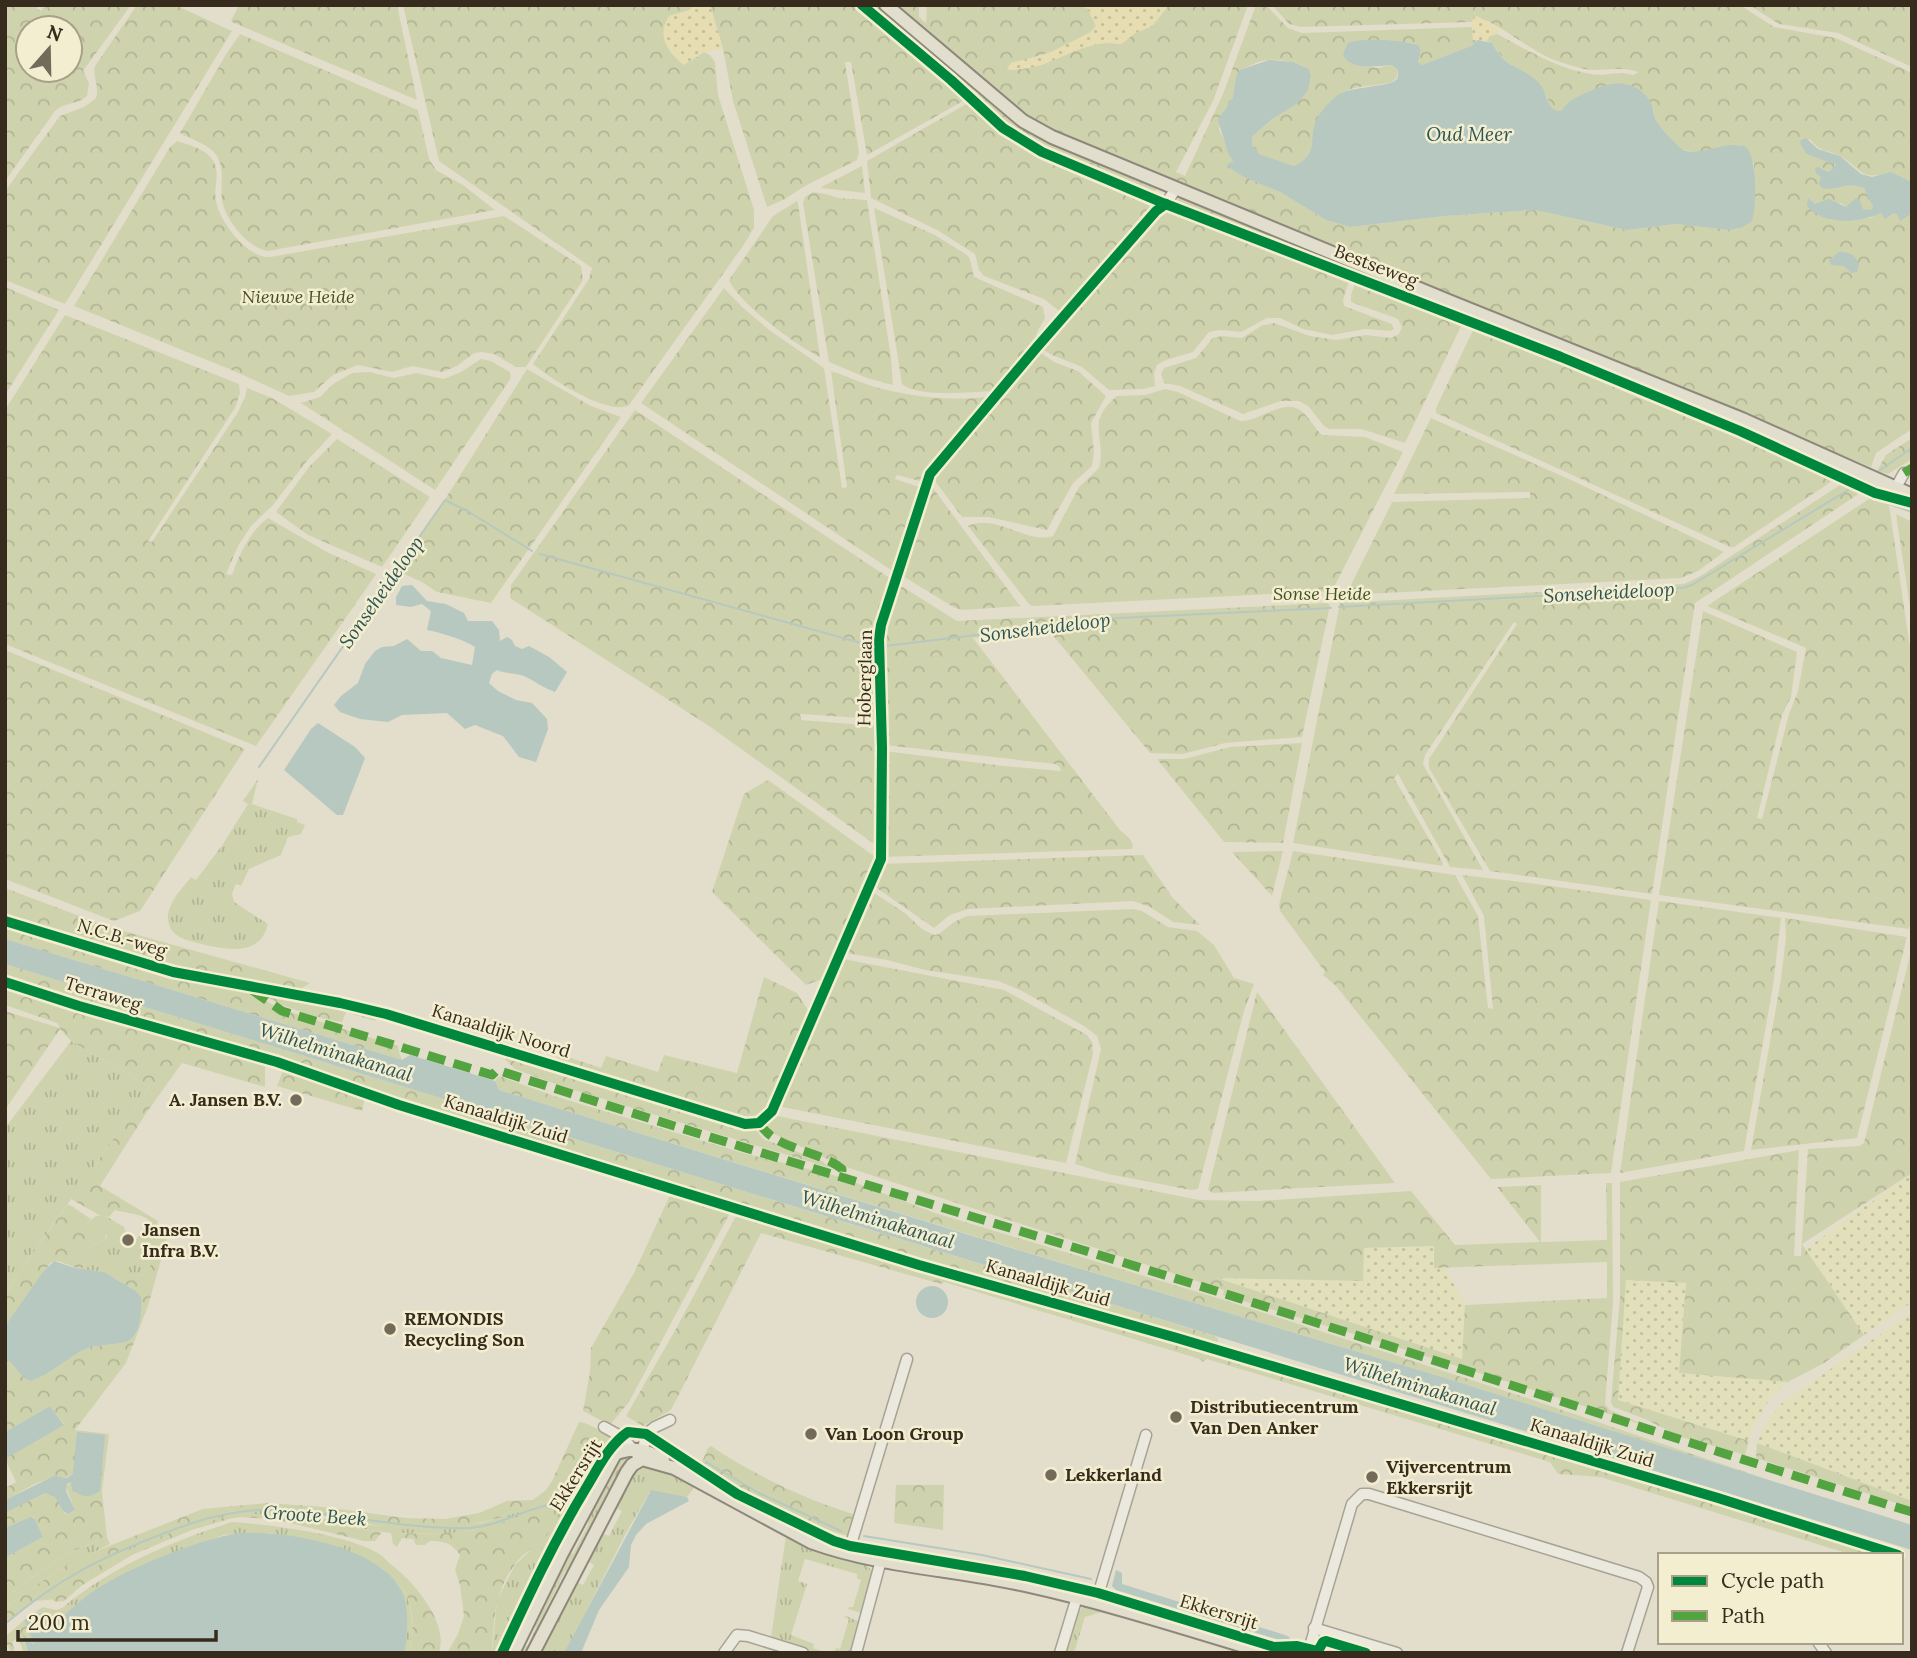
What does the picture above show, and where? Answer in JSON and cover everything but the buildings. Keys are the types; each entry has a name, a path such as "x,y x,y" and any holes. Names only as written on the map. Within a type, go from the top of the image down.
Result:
{"main road":[{"name":"Bestseweg","path":"886,5 1023,121 1052,137 1833,458 1836,462 1912,488"},
{"name":"Bestseweg","path":"1899,482 1912,495"},
{"name":"Ekkersrijt","path":"513,1653 615,1454 639,1452 662,1458 674,1468 811,1542 848,1554 1023,1584 1096,1602 1267,1653"},
{"path":"533,1653 639,1452"}],"street":[{"name":"Hoberglaan","path":"759,1123 772,1111 881,859 879,639 881,625 930,474 1028,358 1157,211 1163,208 1176,188"},
{"name":"N.C.B.-weg","path":"5,921 173,972 230,984"},
{"name":"Terraweg","path":"5,982 277,1062 398,1105"},
{"name":"Kanaaldijk Noord","path":"230,984 340,1003 386,1014 745,1124 759,1123"},
{"path":"848,1554 907,1359"},
{"path":"639,1452 646,1434 670,1420"},
{"name":"Ekkersrijt","path":"604,1427 622,1437 639,1452"},
{"path":"1096,1602 1146,1435"},
{"path":"1308,1653 1352,1504 1357,1497 1368,1494 1639,1577 1648,1587 1627,1653"},
{"path":"856,1653 881,1560"},
{"path":"1060,1653 1077,1597"},
{"path":"1314,1629 1397,1653"},
{"path":"724,1653 737,1635 803,1653"}],"shaded area":[{"path":"1912,1173 1912,1302 1864,1335 1806,1249"},
{"path":"1434,1246 1465,1305 1462,1359 1215,1278 1363,1281 1364,1248"},
{"path":"1625,1280 1686,1283 1680,1360 1788,1382 1770,1398 1752,1429 1749,1441 1618,1400"},
{"path":"1912,1312 1912,1501 1757,1443 1765,1425 1782,1403"}],"green space":[{"path":"5,5 39,5 37,9 41,11 45,5 131,5 84,70 84,14 14,14 14,84 84,84 84,73 89,83 87,96 55,111 5,181"},
{"path":"137,5 175,5 232,31 65,304 5,280 5,191 60,116 84,107 96,98 95,66"},
{"path":"239,5 397,5 417,100 234,23 231,21"},
{"path":"403,5 693,5 690,10 669,16 665,31 666,42 681,63 704,52 715,62 718,95 754,210 754,228 629,405 608,406 594,401 565,386 533,364 589,279 592,268 439,161"},
{"path":"710,5 856,5 965,100 867,155 851,62 845,62 859,152 857,160 767,207 733,101 723,49"},
{"path":"864,5 878,5 976,88 967,94"},
{"path":"892,5 919,5 919,17 926,23 927,5 1081,5 1088,9 1096,26 1090,33 1057,50 1011,63 1008,69 1012,70 1042,65 1098,42 1121,44 1135,33 1150,27 1169,5 1248,5 1213,101 1176,172 1185,176 1223,94 1256,5 1266,5 1288,28 1302,33 1472,27 1473,39 1478,40 1471,46 1422,65 1418,62 1421,51 1419,45 1406,42 1356,41 1357,65 1376,68 1392,65 1398,70 1397,77 1392,82 1345,91 1333,100 1317,119 1310,151 1294,166 1259,154 1252,145 1252,137 1272,119 1297,104 1311,75 1304,67 1280,60 1261,61 1240,70 1233,97 1224,110 1219,129 1233,161 1227,165 1280,192 1326,220 1350,227 1445,216 1535,210 1627,230 1676,224 1729,230 1741,228 1753,218 1754,164 1740,145 1697,152 1683,150 1657,122 1648,99 1629,86 1605,86 1582,95 1561,112 1556,112 1550,107 1540,86 1507,62 1492,43 1486,41 1490,36 1497,34 1542,58 1577,71 1595,75 1634,75 1638,72 1621,69 1590,70 1557,61 1483,19 1474,17 1472,22 1301,27 1289,24 1272,5 1740,5 1774,27 1836,38 1912,73 1912,182 1891,172 1867,175 1840,156 1821,149 1810,139 1800,143 1812,156 1835,163 1829,172 1822,168 1822,179 1833,189 1851,183 1864,188 1873,207 1872,210 1866,210 1851,203 1846,207 1841,203 1815,204 1807,199 1831,220 1870,218 1881,213 1887,218 1894,213 1912,213 1912,429 1876,453 1871,467 1076,144 1031,120"},
{"path":"1749,5 1912,5 1912,67 1838,33 1779,24"},
{"path":"240,34 418,110 429,159 436,170 463,185 495,210 268,251 252,244 238,232 224,208 221,167 217,156 205,145 180,133"},
{"path":"981,92 1158,187 1152,195 1089,172 1028,142 973,98"},
{"path":"968,103 1006,134 1051,162 1154,204 1140,225 1059,311 1044,299 984,276 979,270 975,254 937,230 871,198 867,161"},
{"name":"Nieuwe Heide","path":"177,141 200,149 211,158 217,173 218,209 236,237 261,256 270,257 504,216 581,266 583,280 526,367 516,367 494,354 482,352 474,353 457,366 442,372 412,366 392,372 358,365 333,375 314,392 289,396 74,306 170,147"},
{"path":"862,166 865,193 821,188 823,186"},
{"path":"813,192 838,198 867,200 893,385 867,378 829,362 803,203 805,197"},
{"path":"1183,197 1468,312 1462,316 1175,203"},
{"path":"797,201 820,357 756,312 729,280 773,216"},
{"path":"1168,206 1350,278 1343,300 1344,306 1392,324 1394,329 1365,329 1332,335 1303,329 1280,318 1267,318 1241,332 1209,332 1193,352 1157,365 1154,373 1155,386 1143,389 1109,390 1082,367 1040,348"},
{"path":"874,208 935,235 967,255 974,277 1043,307 1045,318 1034,344 993,391 932,393 902,384"},
{"path":"1356,280 1463,322 1405,443 1361,429 1329,429 1308,406 1299,401 1281,401 1243,414 1180,386 1164,383 1161,374 1164,368 1196,358 1213,338 1242,338 1261,326 1274,323 1310,336 1336,340 1366,335 1391,338 1399,334 1402,327 1398,319 1351,302"},
{"path":"5,287 59,310 5,395"},
{"path":"724,288 768,329 824,368 842,488 847,487 831,371 901,393 957,399 986,397 933,459 920,481 897,475 895,479 919,487 894,572 641,403"},
{"path":"65,315 239,384 240,393 235,408 148,541 152,542 238,412 247,388 272,398 332,434 306,462 273,505 251,526 238,546 226,574 232,575 251,536 268,518 327,552 376,574 256,746 5,644 5,410"},
{"path":"1480,319 1724,417 1868,480 1863,482 1564,361 1480,324"},
{"path":"1474,328 1838,477 1734,547 1730,547 1436,413"},
{"path":"1037,350 1054,362 1078,371 1106,396 1091,423 1094,452 1092,466 1073,483 1047,530 988,517 962,517 932,477"},
{"path":"481,359 491,361 510,372 511,378 435,490 301,403 320,397 333,384 352,373 369,372 394,378 416,373 444,379"},
{"path":"527,369 591,406 621,417 491,603 437,592 397,571"},
{"path":"1165,389 1178,392 1240,421 1278,408 1293,407 1300,410 1322,435 1365,437 1403,452 1332,591 1032,606 1029,604 968,526 990,523 1033,536 1053,536 1079,487 1099,468 1099,423 1107,406 1117,396 1145,395"},
{"path":"635,410 891,579 886,597 876,719 800,714 801,720 877,726 877,846 709,726 510,598 511,585"},
{"path":"1431,418 1724,552 1698,571 1681,578 1346,595 1392,502 1530,498 1530,492 1394,494"},
{"path":"1912,438 1912,459 1888,474 1877,471 1886,455"},
{"path":"337,439 430,497 382,567 308,535 276,512 309,467"},
{"path":"1846,481 1866,489 1695,603 1652,894 1490,871 1429,768 1429,759 1517,624 1514,622 1425,755 1423,764 1483,870 1450,867 1398,774 1394,778 1443,863 1442,866 1293,843 1340,603 1684,584 1699,577"},
{"path":"930,484 1020,606 962,610 901,575"},
{"path":"1872,497 1889,505 1912,661 1912,918 1909,929 1659,895 1703,611 1797,652 1791,697 1782,715 1757,818 1762,819 1789,714 1798,691 1806,648 1707,606"},
{"path":"1896,514 1912,522 1912,621"},
{"path":"898,584 957,621 1327,603 1330,605 1302,737 1225,743 1183,754 1150,753 1051,633 973,638 1120,830 1131,840 1132,849 881,857 886,842 885,751 1061,771 1055,764 885,745 883,642"},
{"path":"5,650 245,749 140,911 114,921 5,879"},
{"path":"1302,743 1283,843 1224,842 1157,759 1184,759 1230,747"},
{"path":"258,779 252,804 297,819 297,822 305,825 301,834 288,837 281,855 249,869 241,886 236,884 232,894 234,902 268,924 264,934 251,946 234,949 205,945 176,935 169,926 168,919 172,902 191,877 196,880 223,844 248,804 243,801"},
{"path":"768,780 874,856 830,966 820,980 806,985 712,892 744,794"},
{"path":"1281,851 1272,896 1232,852"},
{"path":"1293,851 1455,875 1478,916 1488,1008 1493,1009 1484,916 1462,875 1651,900 1611,1173 1491,1179 1336,986 1323,975 1325,972 1280,911 1279,905"},
{"path":"1143,855 1172,897 1200,925 1173,922 1150,907 1133,901 968,909 950,915 934,928 871,884 880,864"},
{"path":"5,888 106,926 310,983 299,990 197,975 5,918"},
{"path":"868,889 934,935 967,916 1133,909 1142,911 1168,927 1197,931 1214,945 1234,978 1254,984 1244,1011 1198,1189 1191,1190 1108,1174 1075,1164 1101,1049 1097,1036 1084,1026 1022,991 998,981 925,970 840,952"},
{"path":"1659,901 1781,918 1773,986 1744,1151 1620,1173"},
{"path":"1785,918 1907,937 1857,1138 1751,1150 1781,979 1786,937"},
{"path":"5,927 179,979 247,992 284,1010 397,1046 402,1060 5,939"},
{"path":"1912,947 1912,1173 1802,1244 1864,1335 1824,1363 1788,1382 1679,1373 1686,1283 1626,1280 1618,1400 1749,1441 1745,1455 1681,1437 1613,1407 1611,1402 1620,1297 1620,1182 1799,1150 1794,1256 1801,1256 1808,1149 1859,1146 1864,1143"},
{"path":"838,958 1004,990 1087,1035 1092,1042 1093,1054 1066,1163 777,1106"},
{"path":"5,964 1215,1336 1218,1345 880,1251 437,1116 181,1030 5,977"},
{"path":"764,977 797,993 808,1010 769,1109 762,1117 747,1120 556,1062 559,1054 601,1068 606,1056 658,1072 664,1055 737,1073"},
{"path":"5,985 262,1061 265,1067 265,1087 182,1063 100,1186 158,1221 157,1226 168,1235 148,1306 126,1363 75,1430 109,1434 102,1491 107,1537 52,1563 5,1597 5,1554 10,1555 43,1537 34,1517 5,1528 5,1513 45,1493 55,1496 64,1513 75,1510 66,1487 71,1482 73,1473 64,1478 41,1481 5,1500 5,1488 16,1482 5,1459 64,1424 50,1406 5,1432 5,1356 24,1378 30,1381 88,1348 131,1339 138,1327 142,1303 136,1291 116,1279 122,1274 133,1276 145,1272 151,1264 152,1254 143,1242 150,1222 147,1219 115,1210 109,1217 99,1215 71,1199 150,1087 71,1041 60,1029 5,1110 5,1011 60,1028 57,1023 5,1005"},
{"path":"1257,992 1395,1183 1213,1193 1208,1190"},
{"path":"261,993 377,1016 375,1021 346,1012 342,1022 334,1021 288,1007"},
{"path":"71,1041 150,1087 5,1293 5,1128"},
{"path":"507,1055 754,1127 763,1139 822,1161 830,1168 561,1086 515,1069 505,1059"},
{"path":"288,1070 365,1098 362,1111 277,1086 282,1073"},
{"path":"502,1077 551,1095 743,1153 841,1177 935,1213 1221,1299 1775,1482 1442,1377 499,1090 495,1081"},
{"path":"772,1115 1199,1200 1257,1201 1411,1191 1455,1245 1540,1242 1497,1187 1541,1185 1541,1242 1607,1240 1606,1183 1612,1183 1613,1302 1605,1404 1610,1410 1647,1426 1223,1295 1224,1290 840,1165 774,1134 764,1125","holes":["1434,1246 1434,1268 1607,1262 1607,1298 1465,1305 1462,1359 1217,1278 1363,1281 1364,1248"]},
{"path":"671,1193 731,1211 629,1402 610,1425 583,1411 591,1348 634,1273"},
{"path":"68,1204 91,1219 87,1224 105,1234 106,1239 90,1246 82,1270 58,1261 51,1262 5,1326 5,1293"},
{"path":"738,1212 1084,1313 1877,1553 1847,1553 1600,1477 1558,1474 1550,1462 1207,1359 1203,1362 944,1282 942,1284 923,1279 761,1233 671,1410 643,1426 626,1416"},
{"path":"104,1215 137,1239 142,1232 147,1236 144,1242 151,1250 152,1259 145,1272 136,1276 123,1274 116,1279 100,1271 82,1270 90,1246 107,1236 86,1224 96,1216"},
{"path":"579,1422 614,1437 573,1507 548,1497 528,1509 488,1520 437,1529 386,1527 286,1511 228,1512 187,1525 104,1559 44,1594 5,1624 5,1608 58,1570 86,1555 203,1509 267,1503 324,1507 406,1518 445,1519 479,1513 507,1501 533,1500 546,1490 552,1481"},
{"path":"1757,1443 1912,1501 1912,1508 1756,1458"},
{"path":"711,1446 781,1486 856,1515 849,1536 792,1515 717,1473 702,1462"},
{"path":"622,1457 628,1459 627,1464 605,1507 595,1503"},
{"path":"605,1461 509,1653 504,1653 565,1527"},
{"path":"648,1465 694,1488 687,1497 650,1491 567,1649 564,1653 540,1653 576,1582 583,1585 594,1565 587,1561 601,1533 609,1536 622,1511 614,1507 635,1470"},
{"path":"896,1485 944,1485 943,1530 894,1523"},
{"path":"548,1497 573,1507 542,1563 501,1653 492,1653 497,1600 515,1565 549,1532 546,1510 486,1529 446,1534 391,1533 263,1514 210,1521 125,1552 100,1565 49,1600 33,1601 100,1559 143,1541 223,1514 264,1510 369,1525 420,1529 481,1523 529,1508"},
{"path":"595,1503 605,1507 571,1573 565,1571 546,1610 550,1614 531,1653 519,1653 523,1645 528,1646 536,1627 532,1626 570,1552 573,1554 589,1523 586,1521"},
{"path":"546,1509 556,1515 552,1529 520,1558 503,1585 495,1618 492,1653 447,1653 464,1616 455,1570 460,1555 447,1543 430,1541 425,1545 416,1545 413,1539 402,1538 397,1547 393,1544 391,1533 436,1534 472,1531"},
{"path":"263,1514 382,1532 375,1541 364,1541 274,1519 236,1517 192,1530 132,1555 81,1586 64,1601 56,1602 49,1598 94,1568 181,1529 238,1515"},
{"path":"232,1522 316,1533 362,1545 378,1554 389,1563 406,1594 412,1622 409,1653 404,1653 404,1599 400,1587 382,1569 323,1543 269,1533 224,1535 178,1551 104,1585 54,1622 47,1621 42,1613 36,1611 43,1607 56,1610 62,1608 101,1580 143,1557"},
{"path":"786,1536 864,1562 874,1573 864,1611 861,1613 848,1609 853,1607 861,1580 857,1578 857,1574 805,1559 798,1581 807,1584 791,1635 814,1644 813,1648 827,1653 816,1653 771,1637"},
{"path":"107,1537 110,1544 58,1570 5,1608 5,1597 52,1563"},
{"path":"389,1563 427,1603 439,1629 439,1653 409,1653 412,1628 410,1606 402,1586 386,1567"},
{"path":"1085,1606 1108,1610 1085,1617 1074,1653 1065,1653 1077,1612"},
{"path":"844,1617 860,1622 852,1653 834,1653 836,1648 840,1649 849,1619"},
{"path":"24,1620 34,1645 26,1637 22,1637 28,1653 24,1653 18,1638 12,1642 15,1653 11,1653 8,1645 5,1653 5,1637"}],"sand":[{"path":"693,5 710,5 723,49 702,52 684,65 673,55 666,43 665,23 669,16 690,10"},
{"path":"1081,5 1169,5 1153,25 1135,33 1122,44 1092,46 1037,66 1007,69 1011,63 1047,54 1091,32 1096,26 1088,9"},
{"path":"1477,16 1500,30 1486,41 1473,40 1472,23"}],"water":[{"name":"Oud Meer","path":"1383,40 1419,45 1421,51 1418,62 1422,65 1471,46 1478,40 1492,43 1508,63 1539,83 1550,105 1556,110 1561,111 1573,99 1597,88 1626,84 1645,95 1657,122 1683,150 1691,152 1732,145 1747,148 1753,163 1755,183 1752,221 1741,228 1729,230 1676,224 1627,230 1535,210 1445,216 1350,227 1326,220 1280,192 1242,176 1226,165 1233,161 1218,120 1233,97 1236,77 1240,70 1269,60 1293,62 1308,69 1311,75 1308,90 1297,104 1272,119 1252,137 1252,145 1259,154 1294,166 1310,151 1316,120 1335,97 1344,92 1386,84 1398,78 1398,70 1392,65 1364,66 1351,63 1343,54 1348,43"},
{"path":"1806,138 1818,149 1840,156 1861,174 1872,177 1891,172 1912,182 1912,213 1900,221 1897,214 1885,219 1881,213 1863,219 1842,221 1832,220 1814,212 1807,206 1808,198 1815,204 1829,199 1846,207 1856,198 1860,200 1863,209 1871,210 1873,207 1864,188 1851,185 1833,189 1822,188 1819,183 1821,177 1815,168 1829,172 1836,165 1807,154 1800,143"},
{"path":"1839,252 1849,253 1856,258 1859,264 1857,272 1851,273 1844,266 1831,265 1829,260"},
{"path":"412,585 427,601 446,604 464,613 468,621 492,621 499,630 500,641 507,637 522,649 529,646 549,657 567,672 555,692 521,675 497,670 492,674 489,683 498,691 516,700 532,703 547,719 548,729 536,762 519,757 503,736 475,725 465,729 447,713 402,715 388,722 360,719 340,712 334,705 358,683 365,664 375,651 407,639 421,651 432,651 441,658 472,665 475,647 427,630 431,611 422,604 411,607 396,605 396,597 402,586"},
{"path":"318,723 355,747 365,758 343,815 337,815 284,770 311,729"},
{"name":"Wilhelminakanaal","path":"5,939 402,1060 410,1055 495,1081 499,1090 1442,1377 1912,1525 1912,1550 5,964"},
{"path":"54,1261 75,1268 104,1272 136,1291 141,1297 140,1319 137,1331 128,1341 88,1348 30,1381 24,1378 5,1356 5,1326 43,1272"},
{"path":"932,1286 943,1291 948,1302 943,1313 932,1318 921,1313 916,1302 921,1291"},
{"path":"50,1406 64,1425 5,1459 5,1432"},
{"path":"77,1432 105,1435 100,1491 89,1496 82,1495 72,1489 71,1482 67,1484 66,1491 75,1510 68,1514 63,1511 55,1497 45,1493 5,1513 5,1500 54,1476 71,1476"},
{"path":"651,1490 687,1497 689,1501 646,1524 636,1535 631,1545 629,1567 599,1610 581,1653 564,1653"},
{"path":"31,1517 35,1519 43,1537 6,1555 5,1528"},
{"path":"240,1533 281,1535 327,1544 350,1551 387,1573 400,1588 407,1611 404,1653 28,1653 22,1633 34,1645 24,1620 30,1616 38,1623 35,1612 42,1613 47,1621 54,1622 103,1585 140,1566 203,1542"},
{"path":"1116,1570 1122,1573 1122,1584 1290,1638 1286,1642 1116,1590 1112,1586"}],"waterway":[{"name":"Sonseheideloop","path":"1880,470 1912,448"},
{"name":"Sonseheideloop","path":"1339,607 1683,588 1853,487"},
{"path":"1872,498 1912,512"},
{"name":"Sonseheideloop","path":"259,767 445,500 532,551"},
{"name":"Sonseheideloop","path":"540,554 872,646"},
{"name":"Sonseheideloop","path":"885,646 1117,618 1331,608"},
{"name":"Groote Beek","path":"705,1465 706,1462 759,1493 841,1531"},
{"name":"Groote Beek","path":"5,1624 43,1594 100,1560 165,1533 225,1514 250,1510 289,1511 417,1526 469,1528 555,1504"},
{"name":"Groote Beek","path":"864,1536 982,1555 1091,1579"}],"marked path":[{"path":"1904,473 1912,468"},
{"path":"252,990 282,1011 492,1075 497,1070 1187,1282 1912,1512"},
{"path":"759,1123 767,1132 787,1145 832,1162 842,1169 841,1177"}],"cycle path":[{"path":"862,5 1003,128 1042,152 1163,203 1561,357 1740,431 1875,493 1912,503"},
{"path":"5,921 173,972 386,1014 745,1124 759,1123 772,1111 881,859 879,639 881,625 930,474 1037,347 1156,211 1166,204"},
{"name":"Kanaaldijk Zuid","path":"5,982 79,1006 277,1062 399,1105 919,1265 1177,1338 1718,1498 1892,1553"},
{"path":"502,1653 574,1508 604,1457 628,1432 646,1434 737,1494 834,1541 850,1546 1025,1576 1098,1593 1274,1647 1297,1646 1318,1651 1326,1641 1366,1653"}],"place":[{"name":"A. Jansen B.V.","path":"296,1100"},
{"name":"Jansen Infra B.V.","path":"128,1240"},
{"name":"REMONDIS Recycling Son","path":"390,1329"},
{"name":"Distributiecentrum Van Den Anker","path":"1176,1417"},
{"name":"Van Loon Group","path":"811,1434"},
{"name":"Lekkerland","path":"1051,1475"},
{"name":"Vijvercentrum Ekkersrijt","path":"1372,1477"}],"park label":[{"name":"Sonse Heide","path":"1322,594"}]}
